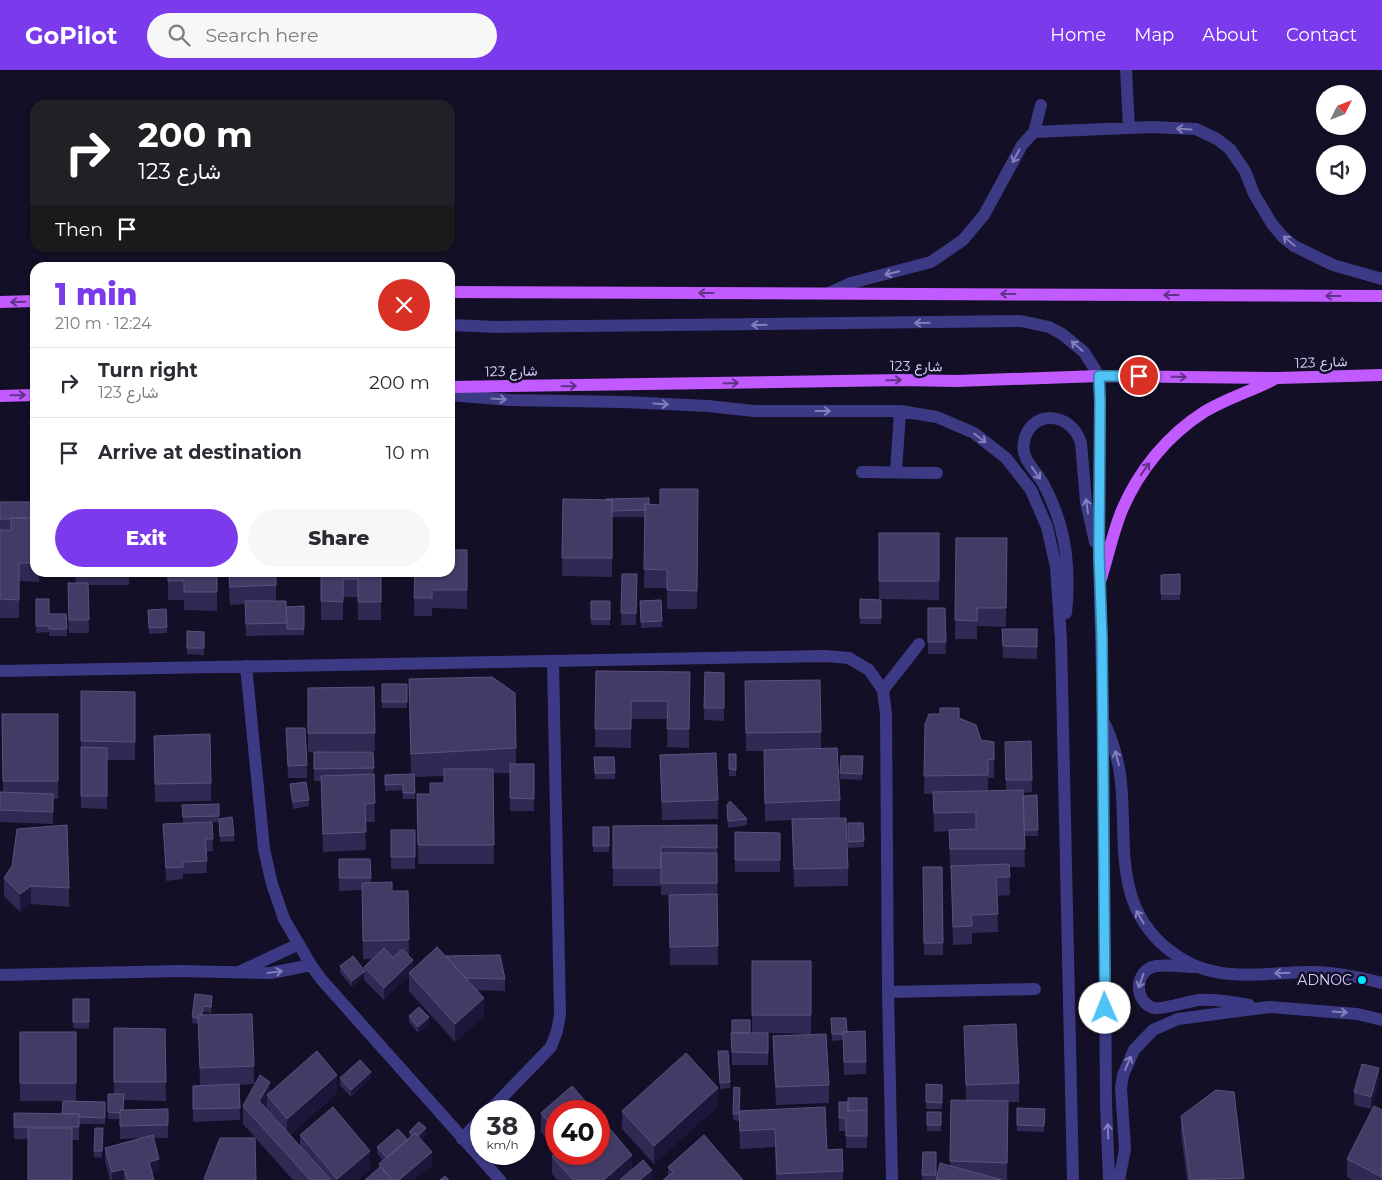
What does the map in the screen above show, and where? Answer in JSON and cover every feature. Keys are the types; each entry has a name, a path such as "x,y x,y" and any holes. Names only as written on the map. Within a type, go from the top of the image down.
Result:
{"main road":[{"path":"455,292 1382,296"},
{"path":"0,302 30,301"},
{"name":"شارع 123","path":"455,388 882,380 956,381 1099,376 1278,378 1382,376"},
{"path":"1101,579 1122,511 1131,492 1155,456 1186,426 1206,412 1278,378"},
{"path":"0,396 30,395"}],"street":[{"path":"1126,70 1128,128"},
{"path":"1034,132 1040,105"},
{"path":"829,293 851,283 931,262 952,249 974,228 984,215 1022,145 1034,132 1152,127 1196,129 1217,139 1230,149 1245,171 1262,208 1283,237 1294,246 1321,260 1382,279"},
{"path":"455,325 497,327 1021,321 1049,328 1074,342 1084,352 1099,376 1100,401 1099,554 1103,718 1106,1104 1110,1180"},
{"path":"455,395 510,400 708,406 754,411 900,411 937,417 974,433 1006,458 1031,490 1047,527 1056,567 1061,640 1073,1180"},
{"path":"896,472 900,411"},
{"path":"1061,640 1066,607 1065,549 1053,503 1044,484 1024,456 1023,449 1027,432 1040,421 1048,418 1057,419 1073,427 1078,434 1081,443 1089,519 1099,554"},
{"path":"862,472 937,473"},
{"path":"883,690 919,644"},
{"path":"0,671 825,656 849,658 870,670 883,690 886,714 888,992 892,1180"},
{"path":"499,1100 551,1046 559,1023 553,661"},
{"path":"246,666 264,849 272,884 284,919 310,965 321,979 500,1180"},
{"path":"1103,718 1119,763 1125,864 1130,895 1144,924 1153,935 1174,954 1200,967"},
{"path":"239,972 299,944"},
{"path":"0,975 180,971 271,973 310,965"},
{"path":"1382,983 1344,975 1312,972 1231,974 1200,967 1156,966 1144,972 1139,984 1141,998 1146,1004 1159,1009 1200,1000 1357,1014 1382,1020"},
{"path":"888,992 1035,990"},
{"path":"1119,1180 1125,1149 1123,1075 1134,1050 1143,1039 1153,1030 1178,1019 1269,1007"},
{"path":"462,1138 470,1130"}],"building":[{"path":"660,489 698,489 697,591 667,590 667,570 644,569 645,504 660,505"},
{"path":"649,498 649,504 645,504 645,510 612,511 612,500 606,500 606,499"},
{"path":"563,499 612,500 612,558 562,558"},
{"path":"0,502 30,502 30,518 0,519"},
{"path":"11,518 30,518 30,563 19,563 19,600 0,599 0,530 11,530"},
{"path":"879,533 939,533 939,581 879,581"},
{"path":"956,538 1007,538 1006,608 977,608 977,621 955,620"},
{"path":"455,550 467,550 467,590 432,590 432,598 414,598 415,577 455,577"},
{"path":"622,574 637,574 636,613 621,613"},
{"path":"1180,574 1180,594 1161,594 1161,575"},
{"path":"168,577 217,577 217,592 184,592 184,581 168,581"},
{"path":"229,577 276,577 276,585 230,587"},
{"path":"321,577 381,577 381,602 358,602 358,579 343,579 343,602 321,601"},
{"path":"68,583 88,583 89,620 69,620"},
{"path":"36,599 49,599 49,614 66,614 67,629 49,629 49,626 36,626"},
{"path":"860,599 881,600 881,618 860,618"},
{"path":"661,600 662,621 641,622 640,601"},
{"path":"245,601 286,601 287,623 246,624"},
{"path":"591,601 610,601 610,619 591,619"},
{"path":"304,606 304,629 287,629 286,607"},
{"path":"928,608 945,608 946,642 928,642"},
{"path":"166,609 167,627 149,628 148,610"},
{"path":"1002,629 1037,629 1037,647 1003,646"},
{"path":"187,631 204,632 204,648 187,648"},
{"path":"596,671 690,672 689,729 667,729 668,701 631,701 631,729 595,729"},
{"path":"705,672 724,673 724,708 704,708"},
{"path":"492,677 515,693 516,748 411,754 409,679"},
{"path":"820,680 821,732 746,733 745,681"},
{"path":"382,684 407,684 407,702 382,702"},
{"path":"374,687 375,733 308,733 308,688"},
{"path":"81,691 135,692 135,742 81,741"},
{"path":"940,708 959,708 959,718 976,725 981,740 994,742 994,760 988,759 988,775 924,776 925,724 929,714 940,714"},
{"path":"2,714 58,714 58,781 3,781"},
{"path":"286,728 305,728 307,765 288,766"},
{"path":"210,734 211,783 155,784 154,736"},
{"path":"1031,741 1032,780 1006,780 1005,742"},
{"path":"81,747 107,748 107,796 81,796"},
{"path":"837,748 840,800 765,803 764,750"},
{"path":"314,752 373,752 374,768 314,769"},
{"path":"716,753 718,800 662,802 660,755"},
{"path":"729,754 736,754 736,770 729,769"},
{"path":"841,756 863,756 862,774 840,773"},
{"path":"594,757 614,757 615,773 595,773"},
{"path":"510,764 534,764 534,799 510,798"},
{"path":"444,769 493,769 494,845 418,845 417,794 430,794 430,783 444,783"},
{"path":"374,774 375,803 365,804 366,832 323,834 321,776"},
{"path":"414,774 415,793 403,793 403,784 385,785 385,775"},
{"path":"306,782 309,800 293,802 290,784"},
{"path":"1023,790 1025,849 950,849 949,830 976,829 976,812 934,813 933,792"},
{"path":"0,792 53,794 53,812 0,810"},
{"path":"1037,795 1038,830 1024,830 1023,796"},
{"path":"730,801 747,819 728,821 727,805"},
{"path":"219,804 219,816 183,817 182,805"},
{"path":"232,817 234,835 220,836 219,819"},
{"path":"846,818 848,868 794,869 792,819"},
{"path":"212,822 213,839 205,839 207,861 183,862 183,867 166,868 163,824"},
{"path":"848,823 863,823 864,841 848,842"},
{"path":"67,825 69,888 31,886 20,894 4,878 12,866 17,829"},
{"path":"717,825 717,848 661,847 661,868 613,868 613,826"},
{"path":"593,827 609,827 609,846 593,846"},
{"path":"391,830 415,830 415,857 391,857"},
{"path":"735,832 780,833 780,860 735,860"},
{"path":"661,853 717,853 717,883 661,883"},
{"path":"339,859 370,859 371,878 339,878"},
{"path":"1009,864 1010,877 996,877 998,914 971,915 972,926 953,927 951,866"},
{"path":"923,867 942,867 943,943 924,943"},
{"path":"392,882 392,891 408,891 409,940 363,941 362,883"},
{"path":"717,894 718,946 670,947 669,895"},
{"path":"437,947 484,998 455,1024 409,973"},
{"path":"384,948 393,958 402,949 413,960 384,988 364,967"},
{"path":"500,955 505,979 465,978 446,956"},
{"path":"353,956 365,971 352,981 340,966"},
{"path":"752,961 811,961 811,1015 752,1015"},
{"path":"195,994 212,996 211,1007 203,1006 202,1015 198,1015 198,1018 192,1017"},
{"path":"73,999 89,999 89,1022 73,1022"},
{"path":"419,1007 429,1017 418,1027 409,1016"},
{"path":"252,1014 254,1066 200,1068 198,1015"},
{"path":"831,1018 846,1018 847,1032 832,1034"},
{"path":"732,1020 750,1020 750,1033 732,1033"},
{"path":"1016,1024 1019,1083 966,1085 964,1026"},
{"path":"114,1028 165,1029 166,1082 114,1082"},
{"path":"865,1031 866,1062 844,1062 843,1032"},
{"path":"20,1032 76,1032 76,1083 20,1083"},
{"path":"731,1033 768,1033 768,1053 732,1052"},
{"path":"826,1034 829,1085 776,1087 773,1036"},
{"path":"317,1051 337,1075 287,1119 267,1095"},
{"path":"718,1051 728,1051 730,1082 720,1083"},
{"path":"686,1053 718,1088 654,1146 622,1111"},
{"path":"360,1060 371,1072 351,1090 340,1078"},
{"path":"1362,1064 1379,1068 1371,1097 1354,1092"},
{"path":"260,1075 270,1082 259,1101 331,1180 310,1180 243,1106"},
{"path":"239,1084 240,1108 193,1109 193,1086"},
{"path":"926,1084 942,1085 942,1103 926,1102"},
{"path":"572,1086 584,1100 556,1100"},
{"path":"734,1087 740,1088 739,1114 733,1114"},
{"path":"1216,1090 1234,1092 1244,1178 1190,1180 1181,1116"},
{"path":"108,1094 124,1094 123,1110 120,1110 120,1113 108,1112"},
{"path":"848,1098 867,1098 867,1110 848,1111"},
{"path":"951,1100 1008,1101 1007,1163 950,1161"},
{"path":"63,1101 105,1102 105,1118 79,1117 79,1114 62,1114"},
{"path":"839,1102 848,1102 848,1111 867,1110 867,1136 846,1136 846,1118 839,1118"},
{"path":"1374,1106 1382,1110 1382,1177 1347,1159"},
{"path":"333,1107 370,1151 337,1179 300,1135"},
{"path":"825,1107 827,1150 842,1149 843,1171 777,1174 775,1129 740,1131 739,1111"},
{"path":"1017,1108 1045,1109 1044,1126 1017,1125"},
{"path":"168,1109 168,1125 120,1126 120,1110"},
{"path":"545,1110 545,1118 541,1113"},
{"path":"927,1112 941,1112 941,1125 927,1125"},
{"path":"14,1113 79,1114 79,1127 14,1127"},
{"path":"419,1122 426,1128 418,1136 415,1133 413,1135 409,1132"},
{"path":"28,1128 72,1128 72,1180 28,1180"},
{"path":"95,1128 103,1128 102,1151 94,1151"},
{"path":"398,1129 408,1140 387,1158 377,1147"},
{"path":"610,1129 632,1155 604,1180 573,1180 560,1165 610,1165"},
{"path":"415,1133 432,1152 399,1180 393,1180 379,1164"},
{"path":"153,1135 159,1159 149,1162 154,1180 127,1180 124,1169 112,1172 105,1148"},
{"path":"704,1135 743,1180 663,1180 673,1172 668,1167"},
{"path":"220,1138 255,1138 256,1180 204,1179"},
{"path":"923,1152 936,1152 936,1175 922,1175"},
{"path":"643,1160 652,1170 640,1180 620,1180"},
{"path":"940,1163 1002,1180 936,1180"},
{"path":"380,1167 393,1180 365,1180"},
{"path":"445,1176 449,1180 440,1180"}],"place":[{"name":"ADNOC","path":"1362,980"}],"route":[{"path":"1105,1008 1102,638 1099,554 1099,376 1139,376"}]}
